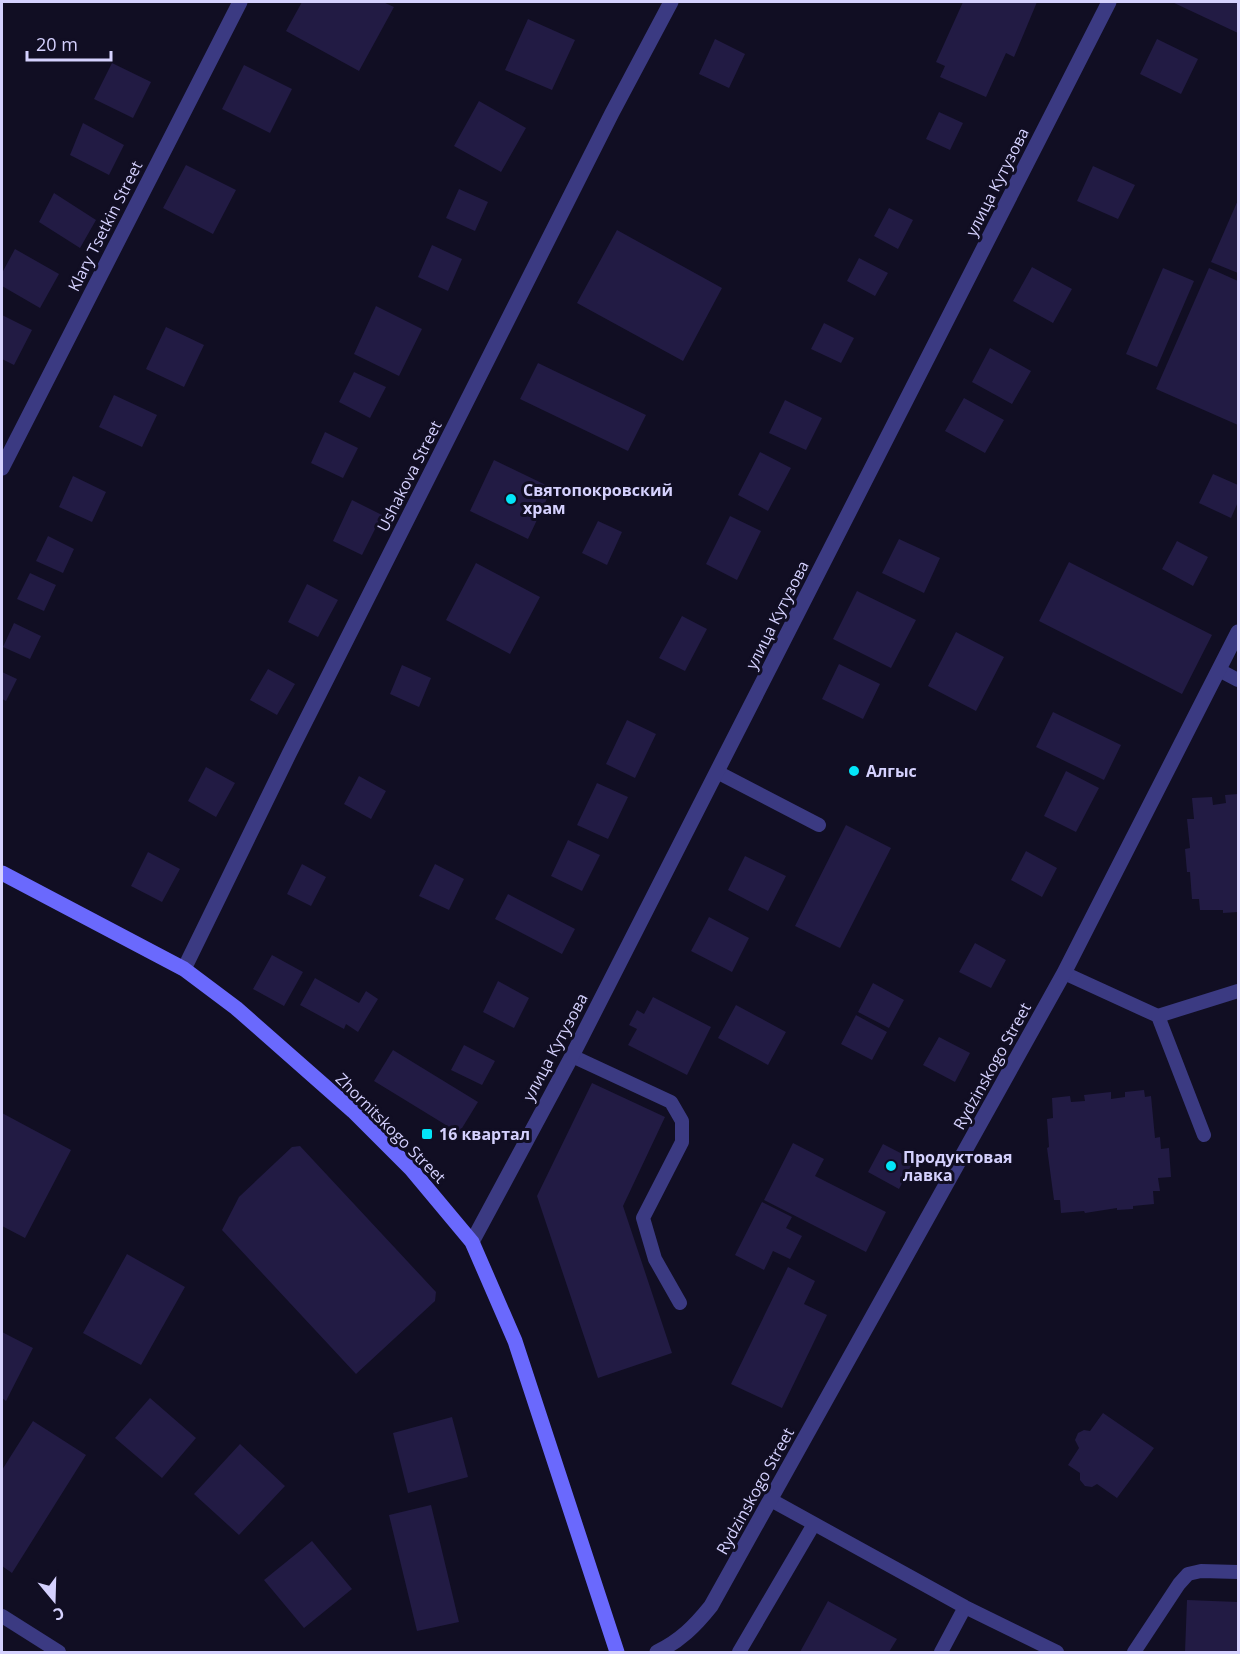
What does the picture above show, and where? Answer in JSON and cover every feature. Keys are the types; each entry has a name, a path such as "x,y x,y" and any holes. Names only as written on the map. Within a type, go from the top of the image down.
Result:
{"main road":[{"name":"Zhornitskogo Street","path":"2,873 184,969 236,1008 352,1111 411,1170 472,1242 515,1341 617,1653"}],"street":[{"name":"Klary Tsetkin Street","path":"2,468 240,2"},
{"name":"Ushakova Street","path":"184,969 289,754 612,113 671,2"},
{"name":"улица Кутузова","path":"472,1242 572,1056 1109,2"},
{"name":"Rydzinskogo Street","path":"657,1653 673,1644 694,1627 711,1606 1064,973 1239,632"}],"lane":[{"path":"1219,670 1239,680"},
{"path":"717,772 819,825"},
{"path":"1064,973 1158,1016 1239,990"},
{"path":"1158,1016 1204,1135"},
{"path":"572,1056 670,1102 682,1121 682,1142 643,1218 655,1259 680,1303"},
{"path":"771,1500 965,1607 1057,1653"},
{"path":"739,1653 814,1524"},
{"path":"1134,1653 1188,1574 1201,1571 1239,1572"},
{"path":"940,1653 965,1607"},
{"path":"2,1616 59,1653"}],"building":[{"path":"302,2 383,2 394,7 359,71 286,31"},
{"path":"963,2 1037,2 1014,57 1006,53 986,97 940,77 945,66 936,62"},
{"path":"1172,2 1238,2 1238,33"},
{"path":"528,19 575,40 552,90 505,70"},
{"path":"715,39 745,54 729,88 699,74"},
{"path":"1157,39 1198,59 1181,94 1140,74"},
{"path":"112,63 151,82 133,118 94,99"},
{"path":"244,65 292,89 270,133 222,109"},
{"path":"479,101 526,128 501,172 454,146"},
{"path":"939,112 963,123 950,150 926,139"},
{"path":"83,123 124,145 109,175 70,155"},
{"path":"186,165 236,190 213,234 163,208"},
{"path":"1093,166 1135,185 1118,219 1077,201"},
{"path":"459,189 488,202 475,231 446,218"},
{"path":"54,193 96,220 80,248 39,222"},
{"path":"1238,200 1238,273 1211,262"},
{"path":"889,208 913,220 898,249 874,236"},
{"path":"617,230 722,288 683,361 577,303"},
{"path":"432,245 462,259 448,291 418,277"},
{"path":"15,249 59,274 40,308 2,286 2,273"},
{"path":"859,258 888,273 875,296 847,281"},
{"path":"1032,267 1072,289 1053,323 1013,301"},
{"path":"1163,268 1194,281 1157,367 1126,354"},
{"path":"1209,268 1238,281 1238,425 1156,389"},
{"path":"376,306 422,329 399,376 354,354"},
{"path":"2,315 32,330 14,365 2,359"},
{"path":"824,323 854,338 841,363 811,349"},
{"path":"166,327 204,345 184,387 146,369"},
{"path":"990,348 1031,371 1012,404 972,382"},
{"path":"538,363 646,415 628,451 520,399"},
{"path":"354,372 386,387 370,418 339,402"},
{"path":"114,395 157,415 142,447 99,427"},
{"path":"964,398 1004,420 985,453 945,431"},
{"path":"785,400 822,418 806,450 769,433"},
{"path":"325,432 358,448 343,478 311,463"},
{"path":"760,452 791,468 768,511 738,495"},
{"name":"Святопокровский храм","path":"494,460 552,488 528,539 470,511"},
{"path":"1213,474 1238,485 1238,502 1231,518 1199,503"},
{"path":"73,476 106,492 92,522 59,507"},
{"path":"352,500 382,515 362,555 333,541"},
{"path":"730,516 761,531 737,580 706,564"},
{"path":"598,521 622,532 607,565 582,553"},
{"path":"48,536 74,549 63,573 36,561"},
{"path":"899,539 940,558 924,593 882,573"},
{"path":"1177,541 1208,557 1193,586 1162,569"},
{"path":"1069,562 1212,635 1182,694 1039,621"},
{"path":"476,563 540,597 510,654 446,620"},
{"path":"30,573 56,585 44,611 17,599"},
{"path":"307,584 338,600 318,637 288,622"},
{"path":"857,591 916,620 891,668 833,639"},
{"path":"682,616 707,629 685,671 659,658"},
{"path":"14,623 41,636 30,659 3,647"},
{"path":"956,632 1004,657 976,711 928,686"},
{"path":"839,664 880,684 863,719 822,699"},
{"path":"402,665 431,678 419,707 390,694"},
{"path":"268,669 295,684 277,715 250,700"},
{"path":"2,672 17,679 6,701 2,699"},
{"path":"1053,712 1121,745 1104,780 1036,747"},
{"path":"627,720 656,734 635,778 606,764"},
{"path":"206,767 235,783 216,817 188,801"},
{"path":"1066,771 1099,788 1076,832 1044,816"},
{"path":"359,776 386,791 371,819 344,804"},
{"path":"597,783 628,797 608,839 577,825"},
{"path":"1238,794 1238,912 1200,910 1199,899 1192,899 1185,849 1190,848 1187,819 1194,819 1192,798 1212,797 1213,805 1226,803 1225,795"},
{"path":"846,825 891,848 840,948 795,926"},
{"path":"568,840 600,855 582,891 551,876"},
{"path":"1026,851 1057,868 1042,897 1011,880"},
{"path":"148,852 180,869 162,902 131,886"},
{"path":"745,856 786,876 768,911 728,890"},
{"path":"302,864 326,877 311,906 287,894"},
{"path":"435,864 464,879 449,910 419,896"},
{"path":"508,894 575,929 562,954 495,919"},
{"path":"709,917 749,938 732,972 691,951"},
{"path":"975,943 1006,960 991,988 959,972"},
{"path":"272,955 303,972 284,1006 253,989"},
{"path":"315,978 359,1003 366,991 378,999 358,1032 346,1024 344,1029 300,1005"},
{"path":"498,981 529,998 514,1028 483,1012"},
{"path":"873,983 904,1000 889,1028 858,1012"},
{"path":"653,997 711,1027 687,1075 628,1045 637,1029 629,1025 637,1010 644,1014"},
{"path":"736,1005 786,1032 768,1065 718,1038"},
{"path":"856,1015 887,1032 872,1060 841,1044"},
{"path":"939,1037 970,1053 955,1082 923,1065"},
{"path":"464,1045 495,1061 482,1085 451,1070"},
{"path":"393,1050 478,1102 459,1133 374,1081"},
{"path":"592,1083 665,1117 623,1206 672,1353 598,1378 537,1196"},
{"path":"1144,1090 1145,1097 1151,1096 1155,1138 1160,1137 1161,1149 1169,1148 1171,1177 1158,1178 1160,1191 1153,1191 1154,1204 1133,1206 1133,1209 1117,1210 1117,1208 1085,1213 1084,1211 1061,1213 1060,1200 1054,1200 1047,1148 1049,1147 1047,1119 1053,1118 1052,1098 1070,1096 1071,1102 1085,1101 1084,1095 1111,1092 1111,1099 1125,1097 1125,1092"},
{"path":"2,1113 71,1150 25,1238 2,1226"},
{"path":"793,1143 824,1159 815,1176 886,1212 866,1252 764,1200"},
{"name":"Продуктовая лавка","path":"883,1144 914,1160 899,1189 868,1172"},
{"path":"300,1146 436,1292 435,1301 356,1374 222,1230 239,1197 292,1147"},
{"path":"762,1202 792,1217 786,1228 802,1236 790,1259 773,1251 764,1270 735,1255"},
{"path":"127,1254 185,1287 141,1365 83,1333"},
{"path":"788,1267 815,1281 804,1304 827,1315 782,1408 731,1384"},
{"path":"2,1332 33,1348 6,1401 2,1398"},
{"path":"150,1398 196,1438 162,1478 115,1438"},
{"path":"1103,1413 1154,1448 1117,1498 1097,1484 1092,1487 1085,1486 1080,1480 1080,1473 1068,1465 1079,1448 1075,1440 1078,1433 1084,1430 1090,1431"},
{"path":"452,1417 468,1477 408,1493 393,1433"},
{"path":"33,1421 86,1455 12,1573 2,1566 2,1470"},
{"path":"240,1444 285,1486 239,1535 194,1494"},
{"path":"431,1505 459,1622 417,1631 389,1515"},
{"path":"312,1541 352,1589 304,1628 264,1580"},
{"path":"1187,1600 1238,1602 1238,1652 1185,1652"},
{"path":"828,1601 897,1639 889,1652 800,1652"}],"place":[{"name":"Святопокровский храм","path":"511,499"},
{"name":"Алгыс","path":"854,771"},
{"name":"16 квартал","path":"427,1134"},
{"name":"Продуктовая лавка","path":"891,1166"}]}
